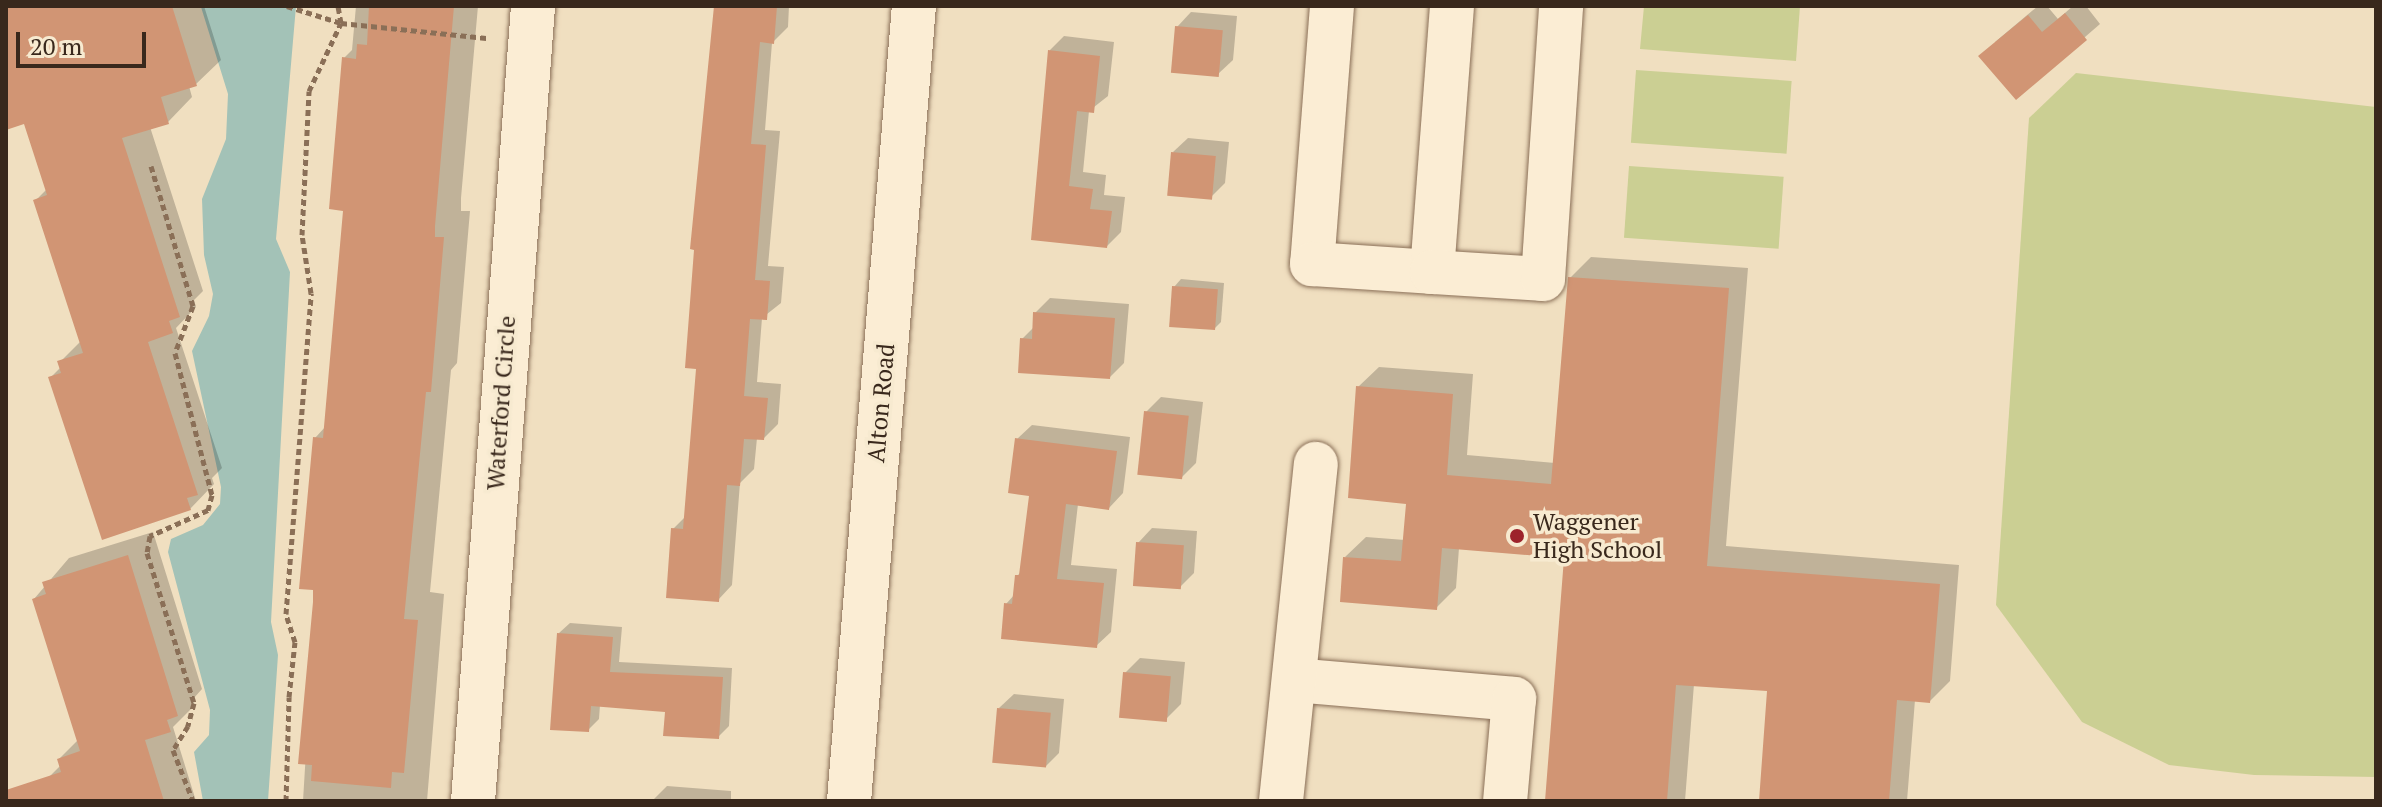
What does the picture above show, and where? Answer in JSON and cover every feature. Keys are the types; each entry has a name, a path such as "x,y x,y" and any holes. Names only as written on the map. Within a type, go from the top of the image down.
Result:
{"street":[{"name":"Alton Road","path":"849,801 914,6"},
{"path":"1332,6 1312,264 1543,279 1561,6"},
{"path":"1432,272 1452,6"},
{"name":"Waterford Circle","path":"473,801 531,24"},
{"path":"1281,801 1316,464"},
{"path":"1294,680 1514,699 1505,801"}],"path":[{"path":"287,6 341,23 531,24"},
{"path":"286,801 289,697 295,642 286,614 311,293 302,235 309,91 341,23 338,6"},
{"path":"151,166 193,306 175,353 212,495 208,510 150,536 147,553 194,703 188,726 173,750 193,801"}],"green space":[{"path":"1644,6 1800,6 1796,61 1640,49"},
{"path":"1636,70 1792,81 1787,154 1631,143"},
{"path":"2076,73 2376,107 2376,777 2254,775 2169,765 2082,722 1996,605 2029,118"},
{"path":"1629,166 1784,177 1779,249 1624,238"}],"water":[{"path":"296,6 276,239 290,272 271,622 278,655 268,801 203,801 194,752 209,735 210,710 168,552 171,539 203,525 220,504 221,487 192,351 209,316 213,294 204,255 202,199 226,139 228,94 201,7"}],"building":[{"path":"6,6 172,6 197,86 161,97 169,124 122,138 180,317 169,321 173,333 148,342 198,495 187,498 191,510 102,540 48,377 61,373 57,361 83,353 33,200 47,195 24,124 6,130"},
{"path":"369,6 454,6 435,226 435,237 444,237 431,392 426,392 404,619 418,620 404,773 392,772 391,788 311,781 312,765 298,764 313,602 313,590 299,589 313,437 323,438 343,211 329,209 342,57 356,59 357,44 367,45"},
{"path":"714,6 777,6 774,44 760,42 751,144 766,145 755,280 770,281 767,320 750,319 744,396 768,398 764,440 744,439 740,486 727,485 719,602 666,598 671,528 683,529 696,369 685,368 694,250 690,249"},
{"path":"2065,13 2087,40 2016,100 1978,56 2028,15 2042,32"},
{"path":"1175,26 1223,30 1219,77 1171,73"},
{"path":"1048,50 1100,56 1094,113 1077,111 1069,186 1093,189 1090,209 1112,211 1107,248 1031,240"},
{"path":"1171,152 1216,156 1212,200 1167,196"},
{"name":"Waggener High School","path":"1568,277 1729,288 1707,566 1940,584 1930,703 1897,700 1889,801 1759,801 1767,691 1676,685 1667,801 1545,801 1564,558 1442,548 1437,610 1340,602 1343,557 1401,561 1406,504 1348,498 1356,386 1453,394 1447,475 1551,484"},
{"path":"1172,286 1218,289 1215,330 1169,327"},
{"path":"1033,312 1115,318 1110,379 1018,373 1020,338 1032,339"},
{"path":"1144,411 1189,416 1182,479 1137,475"},
{"path":"1015,438 1117,451 1109,510 1066,504 1057,579 1104,583 1097,648 1001,639 1004,603 1012,604 1015,575 1019,575 1029,496 1008,493"},
{"path":"1136,542 1184,545 1181,589 1133,586"},
{"path":"128,555 178,716 167,720 171,732 145,740 164,801 6,801 6,790 61,772 57,759 80,751 32,599 46,594 42,582"},
{"path":"557,633 613,637 610,672 723,677 719,739 663,736 665,712 591,706 589,732 550,730"},
{"path":"1123,672 1171,676 1167,722 1119,718"},
{"path":"997,708 1051,713 1046,767 992,763"}],"place":[{"name":"Waggener High School","path":"1517,536"}]}
